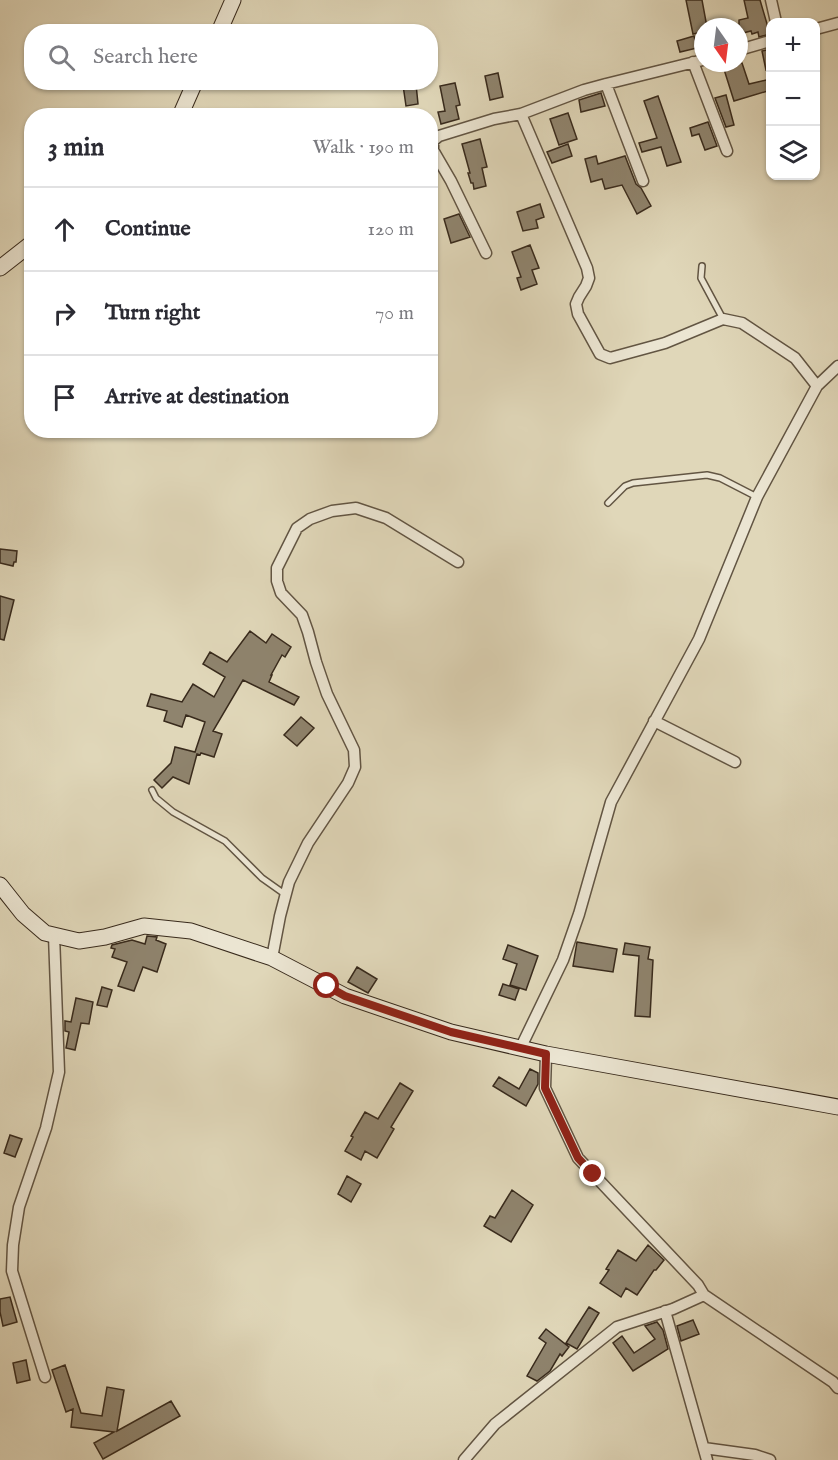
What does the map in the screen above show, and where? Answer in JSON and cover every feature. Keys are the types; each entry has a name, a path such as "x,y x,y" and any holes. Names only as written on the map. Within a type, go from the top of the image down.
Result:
{"street":[{"path":"222,24 233,0"},
{"path":"771,0 775,18"},
{"path":"820,28 838,23"},
{"path":"748,47 766,42"},
{"path":"438,137 483,122 521,114 584,90 694,62"},
{"path":"702,72 727,151"},
{"path":"606,84 643,181"},
{"path":"184,108 191,90"},
{"path":"521,114 587,268 589,278 576,304 578,314 600,354 610,358 665,343 723,320 742,323 795,358 817,386"},
{"path":"438,157 486,253"},
{"path":"0,268 24,249"},
{"path":"520,1048 563,960 579,914 611,802 699,639 757,497 817,386 838,366"},
{"path":"272,958 289,882 308,843 348,783 355,767 354,750 327,694 302,615 281,593 277,581 277,568 297,528 310,519 332,511 356,508 386,518 458,562"},
{"path":"654,721 735,762"},
{"path":"0,885 23,914 45,933 79,941 105,937 144,926 191,931 272,958 345,996 451,1032 546,1054 838,1107"},
{"path":"45,1377 12,1271 19,1206 46,1128 59,1072 54,935"},
{"path":"546,1054 545,1088 578,1158 698,1285 704,1295 833,1382 838,1388"},
{"path":"464,1460 495,1424 617,1327 704,1295"},
{"path":"665,1311 707,1460"},
{"path":"704,1448 755,1455 770,1460"}],"lane":[{"path":"702,266 701,278 723,320"},
{"path":"608,503 625,486 633,483 707,475 720,478 757,497"},
{"path":"152,790 156,798 173,812 225,841 262,878 286,895"}],"building":[{"path":"686,0 702,0 705,18 694,18 693,34"},
{"path":"744,0 760,0 766,20 766,35 759,37 758,32 752,34 751,31 748,32"},
{"path":"694,36 694,49 680,52 677,41"},
{"path":"766,50 766,70 762,51"},
{"path":"725,72 745,72 749,84 766,80 766,91 734,101"},
{"path":"498,73 503,97 490,100 485,76"},
{"path":"455,83 460,105 456,106 459,119 441,124 438,112 445,111 440,86"},
{"path":"404,90 417,90 418,104 406,106"},
{"path":"601,93 605,106 581,112 579,100"},
{"path":"726,95 734,125 726,127 715,98"},
{"path":"658,96 681,162 667,166 661,147 642,152 639,143 657,138 644,101"},
{"path":"568,113 577,139 559,145 550,119"},
{"path":"708,122 717,146 705,150 699,134 692,136 690,128"},
{"path":"480,139 487,167 482,168 486,186 474,189 462,144"},
{"path":"568,144 572,156 552,163 547,152"},
{"path":"596,156 598,164 625,156 636,184 641,188 651,206 637,214 622,185 605,189 602,179 591,182 585,159"},
{"path":"540,204 544,217 536,220 538,228 523,231 517,212"},
{"path":"459,214 470,237 451,243 444,219"},
{"path":"530,245 539,268 532,270 537,284 521,290 517,278 521,277 512,252"},
{"path":"0,549 17,551 16,562 13,566 0,563"},
{"path":"0,596 14,600 4,640 0,639"},
{"path":"250,631 266,643 272,634 291,647 285,657 282,655 269,682 299,697 294,705 243,680 213,731 222,734 214,757 197,754 189,784 173,777 162,788 154,780 171,763 175,747 195,752 205,722 186,715 182,727 164,721 167,711 147,706 151,694 182,702 193,684 214,697 225,677 203,664 210,652 227,662"},
{"path":"301,717 314,728 297,746 284,735"},
{"path":"147,936 157,937 156,940 166,944 157,972 143,967 134,991 118,986 127,962 112,957 115,949 111,948 112,945 132,940 145,944"},
{"path":"577,942 617,949 613,972 573,966"},
{"path":"625,943 650,947 648,959 653,960 650,1017 635,1016 639,956 623,954"},
{"path":"508,945 538,956 526,990 510,985 517,964 503,959"},
{"path":"357,967 377,979 368,993 348,982"},
{"path":"503,984 519,989 515,1000 499,995"},
{"path":"102,987 112,990 107,1007 97,1005"},
{"path":"76,998 93,1002 89,1024 81,1023 75,1050 66,1048 69,1032 65,1031 65,1021 71,1022"},
{"path":"530,1069 538,1073 538,1084 526,1106 493,1086 499,1077 519,1089"},
{"path":"400,1083 413,1091 391,1127 394,1129 377,1158 365,1151 361,1160 345,1151 365,1112 378,1119"},
{"path":"10,1135 22,1139 15,1157 4,1153"},
{"path":"347,1176 361,1184 351,1202 338,1194"},
{"path":"512,1190 533,1205 511,1242 484,1226 490,1216 495,1218"},
{"path":"648,1245 664,1260 654,1270 637,1295 626,1288 621,1297 600,1283 618,1250 636,1261"},
{"path":"10,1297 17,1322 3,1326 0,1299"},
{"path":"589,1307 599,1313 577,1349 566,1343"},
{"path":"693,1320 699,1334 681,1341 677,1326"},
{"path":"657,1322 663,1330 668,1349 633,1371 613,1343 622,1336 634,1353 655,1339 645,1326"},
{"path":"546,1329 569,1347 562,1356 560,1354 550,1371 537,1381 527,1376 546,1343 539,1338"},
{"path":"26,1360 30,1380 17,1383 13,1363"},
{"path":"65,1365 81,1413 102,1416 107,1387 124,1390 117,1431 171,1401 180,1416 103,1459 94,1443 114,1432 71,1427 73,1409 66,1412 52,1370"}],"route":[{"path":"327,986 345,996 451,1032 546,1054 545,1088 578,1158 593,1174"}]}
